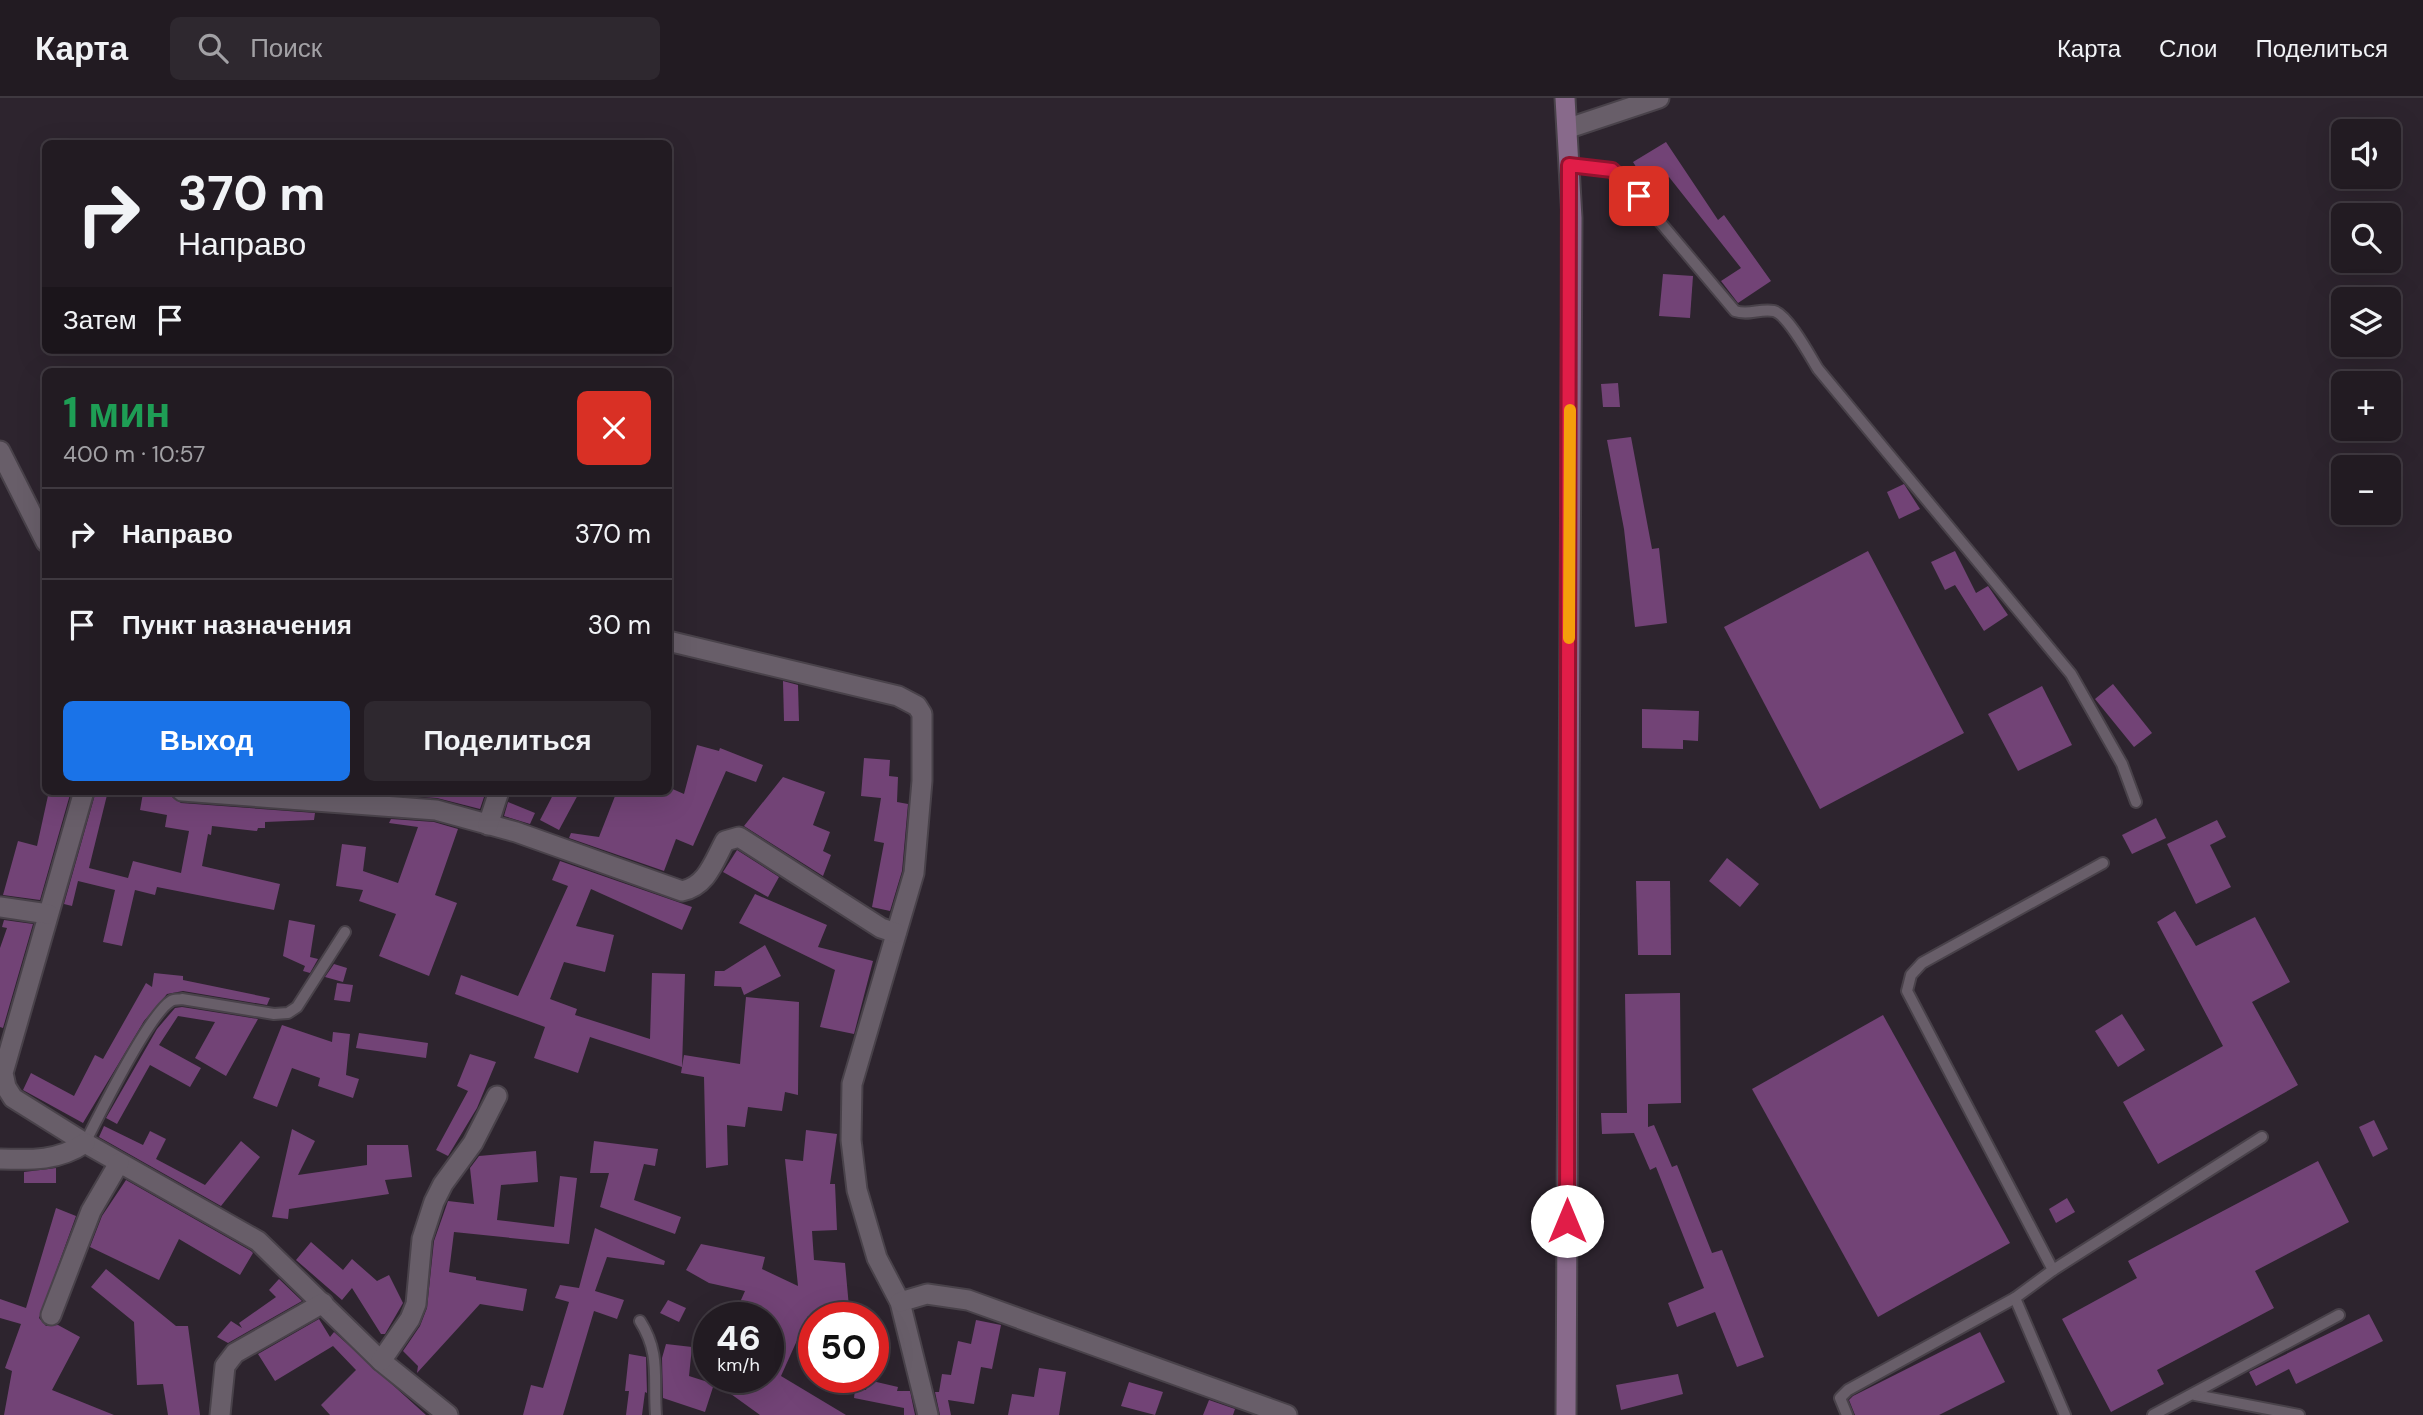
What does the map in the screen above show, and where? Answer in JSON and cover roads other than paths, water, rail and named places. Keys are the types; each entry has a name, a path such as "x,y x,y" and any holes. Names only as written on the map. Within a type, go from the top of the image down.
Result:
{"main road":[{"path":"1565,98 1569,128 1566,1415"}],"street":[{"path":"1569,128 1659,98"},
{"path":"0,451 42,534"},
{"path":"672,643 898,696 917,706 924,724 914,873 852,1084 851,1140 857,1189 877,1258 900,1302 928,1415"},
{"path":"83,795 3,1073 13,1098 119,1163 258,1241 381,1361 448,1415"},
{"path":"244,795 436,810 682,891 692,889 705,879 724,841 739,837 881,928 896,933"},
{"path":"488,825 498,795"},
{"path":"0,907 48,914"},
{"path":"381,1361 410,1319 416,1304 422,1239 433,1202 473,1143 497,1096"},
{"path":"0,1159 32,1160 66,1155 85,1143"},
{"path":"51,1315 91,1211 119,1163"},
{"path":"900,1302 927,1294 968,1300 1287,1415"},
{"path":"220,1415 225,1366 235,1353 323,1303"}],"lane":[{"path":"1569,165 1612,170 1620,177 1735,311 1748,314 1773,311 1784,317 1818,369 2071,674 2122,764 2136,802"},
{"path":"2053,1270 1907,991 1911,975 1922,963 2103,863"},
{"path":"85,1143 138,1047 171,1001 182,999 274,1014 288,1013 297,1007 345,932"},
{"path":"1846,1415 1840,1398 1849,1390 2015,1298 2053,1270 2262,1137"},
{"path":"2015,1298 2065,1415"},
{"path":"2153,1415 2195,1395 2339,1315"},
{"path":"640,1321 652,1340 656,1415"},
{"path":"2195,1395 2299,1415"}]}
